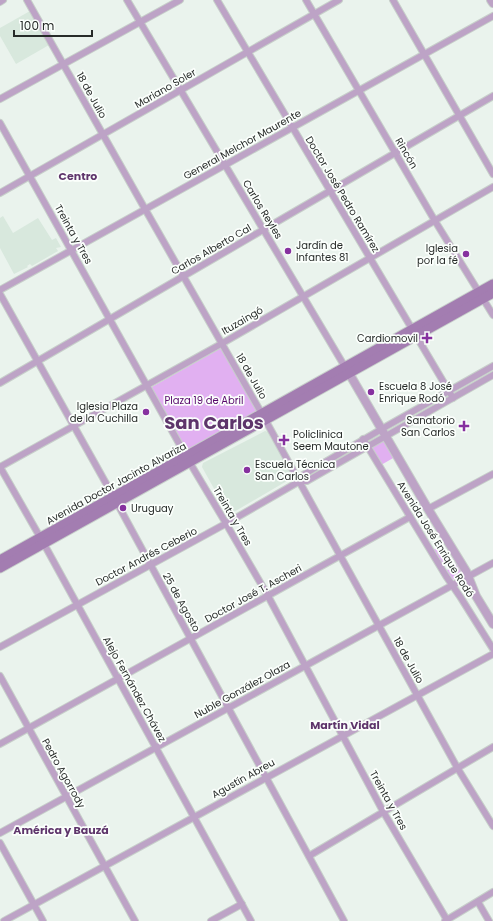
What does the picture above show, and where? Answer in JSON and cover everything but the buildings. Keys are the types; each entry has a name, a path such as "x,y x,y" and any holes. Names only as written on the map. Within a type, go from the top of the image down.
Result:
{"main road":[{"name":"Avenida Doctor Jacinto Alvariza","path":"0,560 42,540 188,460 481,296 493,284"},
{"name":"Avenida Doctor Jacinto Alvariza","path":"481,296 493,294"},
{"name":"Avenida Doctor Jacinto Alvariza","path":"0,568 42,540"}],"street":[{"name":"18 de Julio","path":"27,0 300,481 458,769 493,826"},
{"name":"Carlos Reyles","path":"127,0 384,433"},
{"path":"0,100 180,0"},
{"name":"Doctor José Pedro Ramírez","path":"217,0 413,333 453,398"},
{"name":"Rincón","path":"306,0 435,221 493,316"},
{"name":"Mariano Soler","path":"0,193 339,0"},
{"path":"393,0 493,174"},
{"name":"General Melchor Maurente","path":"0,290 493,16"},
{"name":"Carlos Alberto Cal","path":"0,383 493,96"},
{"name":"Treinta y Tres","path":"0,123 146,386 268,596 304,667 384,813 446,920"},
{"name":"Ituzaingó","path":"0,467 221,344 493,187"},
{"name":"25 de Agosto","path":"0,294 151,565 344,921"},
{"name":"Doctor Andrés Ceberio","path":"0,647 151,565 300,481 307,481 367,446 384,433 449,391 493,366"},
{"name":"Doctor Andrés Ceberio","path":"300,481 303,475 363,439 384,433 453,398 493,375"},
{"name":"Avenida José Enrique Rodó","path":"384,433 469,576 476,596 493,624"},
{"name":"Avenida José Enrique Rodó","path":"363,439 493,649"},
{"name":"Alejo Fernández Chávez","path":"0,467 42,540 251,921"},
{"path":"428,509 493,475"},
{"name":"Doctor José T. Ascheri","path":"0,744 410,517"},
{"name":"Nuble González Olaza","path":"0,833 493,563"},
{"name":"Agustín Abreu","path":"4,921 493,654"},
{"name":"Pedro Agorrody","path":"0,676 135,921"},
{"path":"309,856 384,813 493,747"},
{"path":"0,843 43,921"},
{"path":"446,920 493,892"},
{"path":"478,902 489,921"},
{"path":"211,921 242,904"}],"shaded area":[{"path":"30,11 49,45 16,64 0,36 0,28"},
{"path":"3,216 13,233 38,218 52,240 56,238 61,247 56,248 58,251 32,266 30,264 27,266 28,267 14,274 0,248 0,218"},
{"name":"Escuela Técnica San Carlos","path":"265,431 268,432 292,473 292,478 232,513 227,512 202,467 203,463"}],"green space":[{"name":"Plaza 19 de Abril","path":"221,348 258,412 186,452 150,388"},
{"path":"382,441 386,442 395,457 381,465 370,448"},
{"path":"442,545 449,556 448,560 445,562 441,562 433,550"},
{"path":"457,560 465,574 455,580 451,578 445,570 452,567"}],"place":[{"name":"Jardín de Infantes 81","path":"288,251"},
{"name":"Iglesia por la fé","path":"466,254"},
{"name":"Cardiomovil","path":"427,338"},
{"name":"Escuela 8 José Enrique Rodó","path":"371,392"},
{"name":"Iglesia Plaza de la Cuchilla","path":"146,412"},
{"name":"Sanatorio San Carlos","path":"464,426"},
{"name":"Policlinica Seem Mautone","path":"284,440"},
{"name":"Escuela Técnica San Carlos","path":"247,470"},
{"name":"Uruguay","path":"123,508"}],"district":[{"name":"Centro","path":"78,176"},
{"name":"San Carlos","path":"214,423"},
{"name":"Martín Vidal","path":"345,725"},
{"name":"América y Bauzá","path":"61,830"}]}
